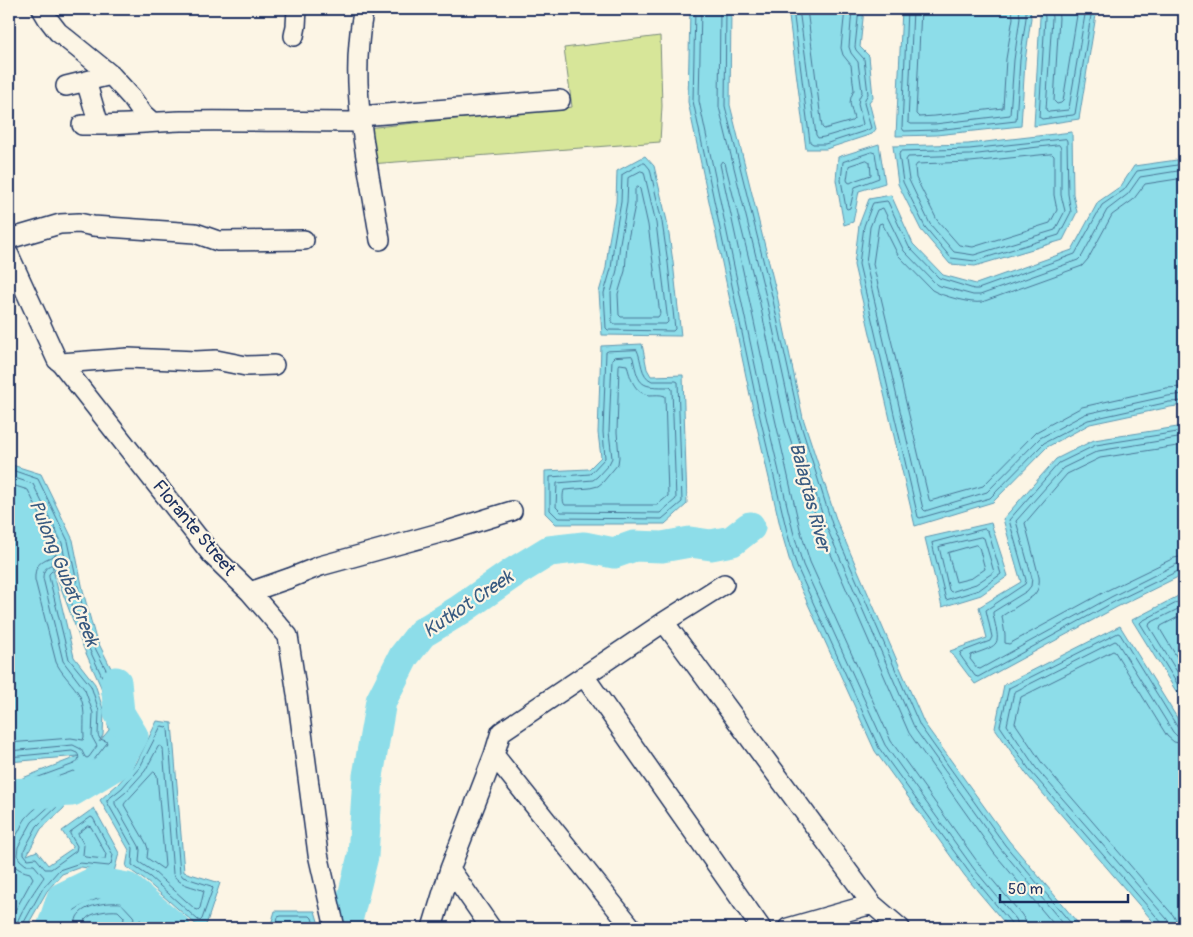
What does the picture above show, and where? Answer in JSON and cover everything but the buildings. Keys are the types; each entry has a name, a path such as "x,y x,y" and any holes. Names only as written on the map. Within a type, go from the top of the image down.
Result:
{"street":[{"path":"42,9 58,32 111,75 131,97 143,114 152,122"},
{"path":"294,36 297,9"},
{"path":"364,9 357,70 361,119 380,240"},
{"path":"66,86 111,75"},
{"path":"86,81 90,125 240,120 258,122 361,119 560,100"},
{"path":"9,239 60,224 79,223 93,226 195,233 218,241 304,240"},
{"name":"Florante Street","path":"9,255 57,360 212,555 250,592 288,636 318,854 335,928"},
{"path":"61,363 128,358 216,360 246,366 274,365"},
{"path":"250,592 320,566 512,511"},
{"path":"432,928 450,870 501,732 664,622 724,584"},
{"path":"664,622 872,904 900,928"},
{"path":"584,676 761,928"},
{"path":"494,755 632,928"},
{"path":"450,870 491,928"},
{"path":"788,928 872,904"}],"green space":[{"path":"660,36 662,106 660,142 370,164 366,128 572,107 564,48"}],"water":[{"name":"Balagtas River","path":"690,9 731,9 730,105 777,295 803,418 837,522 924,723 1009,841 1082,928 1009,928 965,876 875,751 792,569 754,414 688,102"},
{"path":"788,9 864,9 860,47 869,56 873,97 869,102 876,129 872,134 826,149 806,149"},
{"path":"902,9 1030,9 1031,18 1025,61 1021,126 936,135 896,136"},
{"path":"1039,9 1097,9 1079,119 1034,126 1040,17"},
{"path":"1072,132 1073,194 1077,212 1063,240 975,266 950,264 921,230 898,184 893,146 968,144"},
{"path":"879,144 885,183 859,191 853,222 844,225 836,180 838,157"},
{"path":"645,156 654,166 667,221 681,336 602,335 599,292 606,268 616,202 617,171"},
{"path":"1184,159 1184,405 1090,424 1047,447 993,502 915,526 854,265 859,225 869,199 891,195 913,244 943,275 976,284 1072,250 1098,202 1121,186 1134,166"},
{"path":"642,344 647,369 651,376 683,375 687,504 665,524 556,524 545,513 545,471 589,469 601,457 598,433 601,346"},
{"path":"1184,426 1184,574 1117,607 975,684 950,651 987,638 979,607 1021,582 1003,519 1056,459 1094,440"},
{"path":"9,464 41,474 73,540 84,595 95,636 125,696 125,730 63,809 41,829 27,855 37,851 48,865 73,848 62,831 94,808 119,853 114,872 81,867 62,874 47,891 26,928 9,928 9,781 15,781 79,756 9,762","holes":["51,561 81,642 101,687 109,730 99,742 103,735 104,712 95,684 74,657"]},
{"path":"991,523 1008,576 981,595 942,607 925,538"},
{"path":"1184,593 1184,704 1132,620"},
{"path":"1120,626 1184,729 1184,928 1157,926 1027,775 995,728 1004,685"},
{"path":"157,721 172,723 184,872 220,883 205,928 200,928 146,881 126,867 129,850 100,800 136,764"},
{"path":"106,891 127,892 145,912 145,922 141,928 62,928 68,909 83,898"},
{"path":"275,911 315,911 320,928 270,928"},
{"path":"245,926 270,928 232,928"}],"waterway":[{"name":"Kutkot Creek","path":"344,928 363,856 368,776 381,701 404,656 422,633 549,551 584,547 614,553 634,546 662,547 690,542 711,545 732,541 750,527"},
{"name":"Pulong Gubat Creek","path":"9,794 72,791 117,764 133,736 119,713 116,682"},
{"name":"Kutkot Creek","path":"52,928 62,898 95,882 127,888 175,928"}]}
